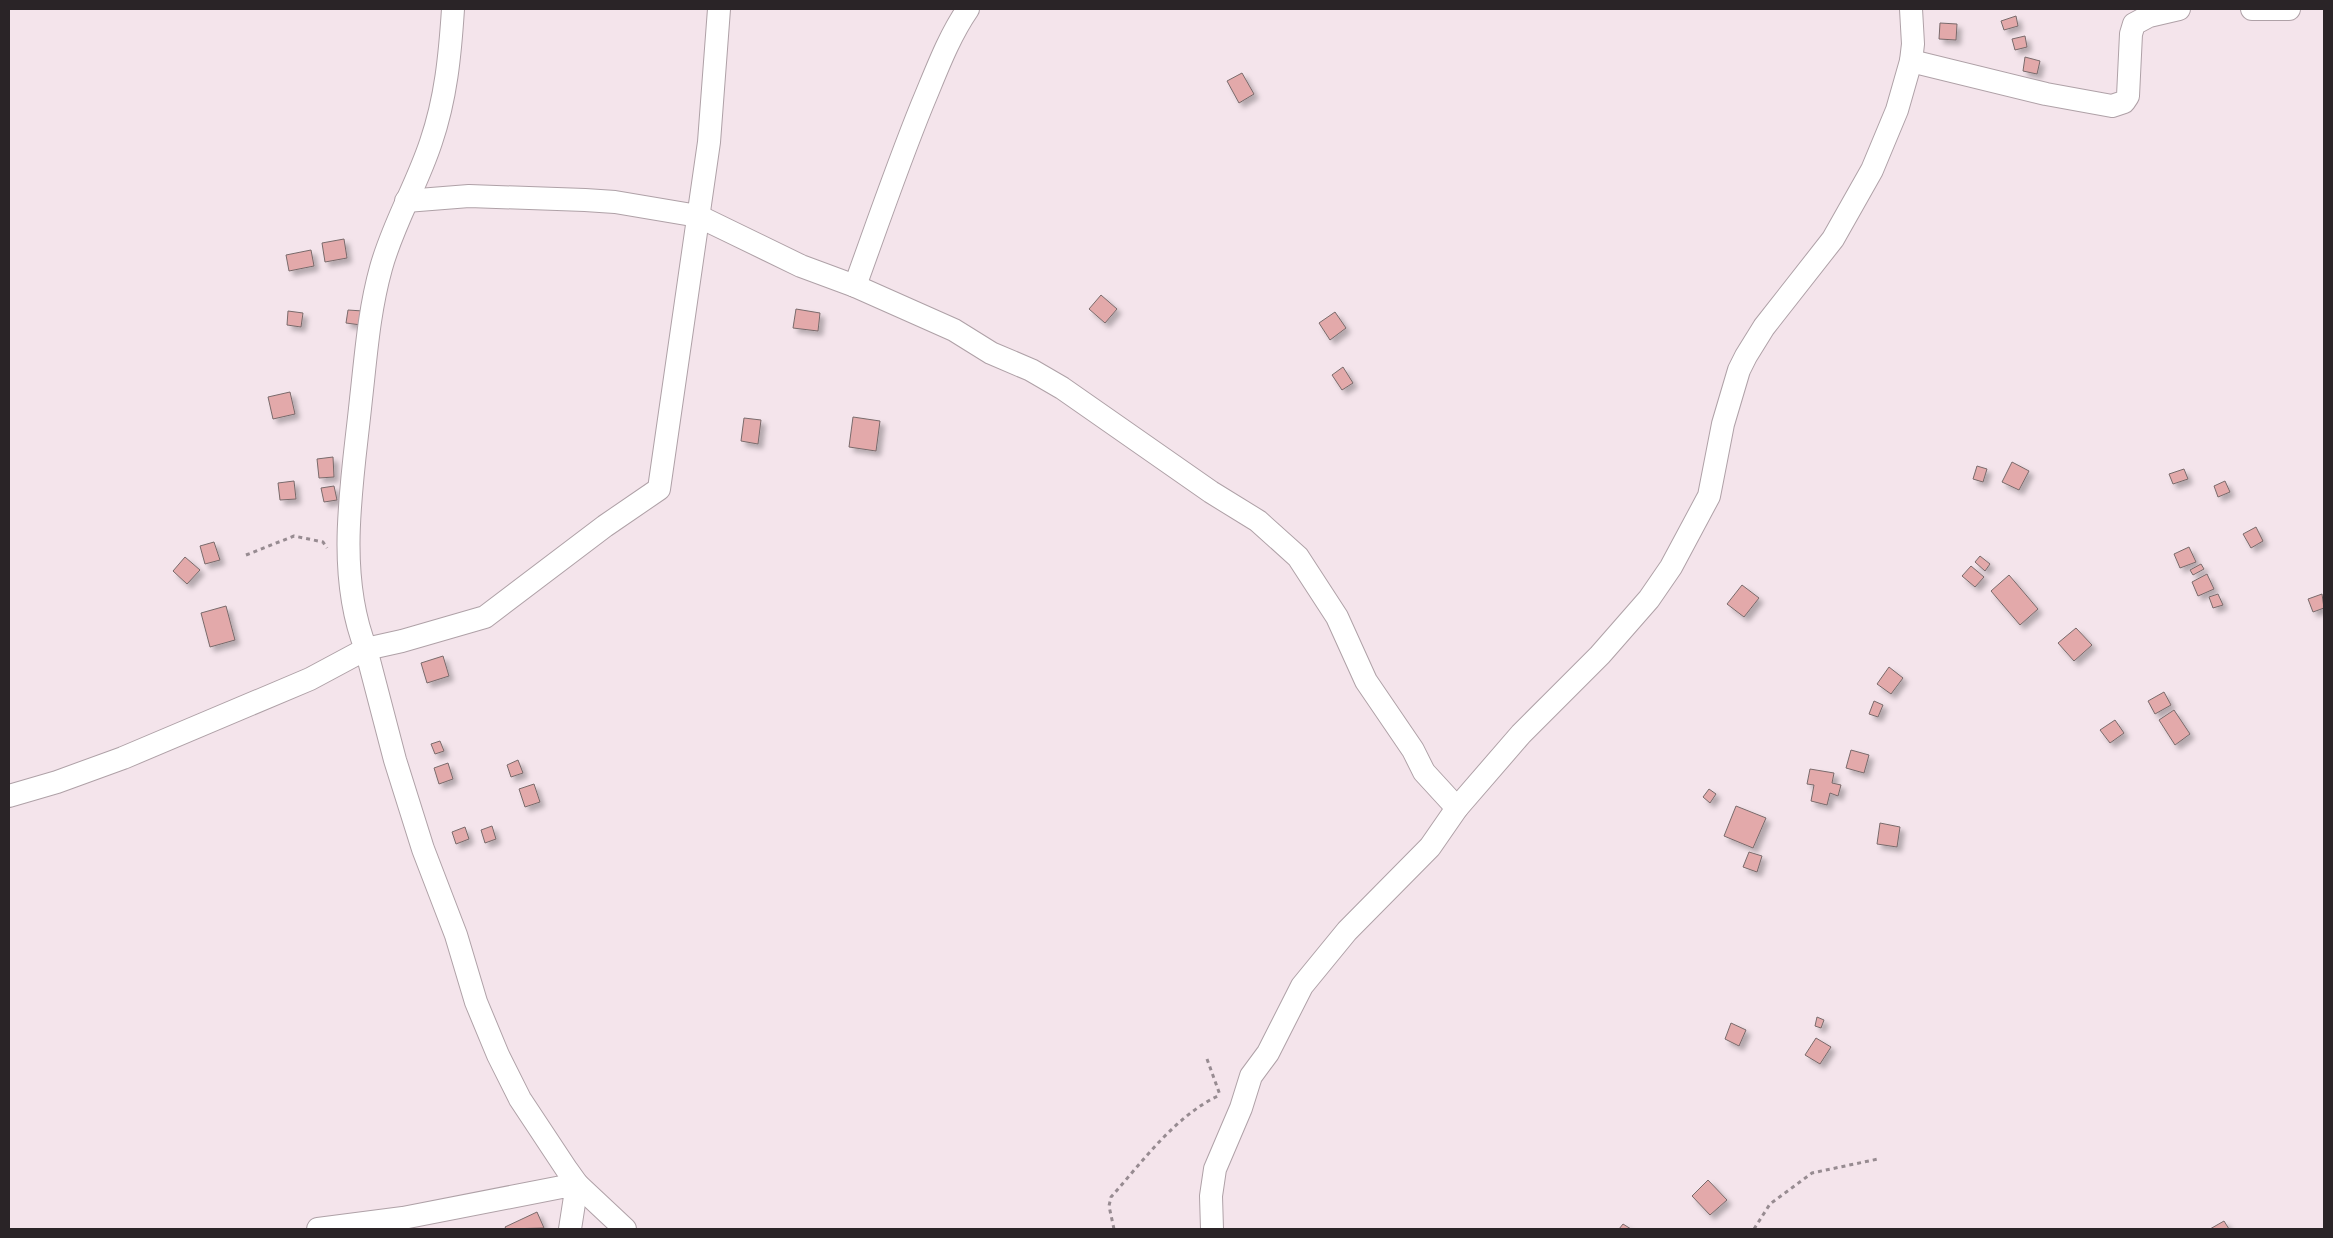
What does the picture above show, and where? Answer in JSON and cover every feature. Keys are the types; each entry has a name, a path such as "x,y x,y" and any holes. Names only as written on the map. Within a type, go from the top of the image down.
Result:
{"street":[{"path":"453,9 447,84 441,112 431,143 406,201 381,268 371,312 355,459 350,527 350,567 356,616 394,760 423,849 456,934 476,1002 520,1099 577,1184 625,1229"},
{"path":"9,796 57,782 123,758 310,679 366,649 402,642 485,617 605,526 659,489 709,142 719,9"},
{"path":"855,286 900,160 934,74 956,26 968,9"},
{"path":"1212,1229 1211,1196 1215,1169 1241,1108 1251,1076 1268,1053 1302,986 1347,931 1430,847 1457,808 1521,734 1600,655 1649,599 1671,567 1709,496 1722,424 1739,370 1764,327 1822,254 1846,218 1872,170 1893,119 1911,61 1913,44 1910,9"},
{"path":"1911,61 2046,94 2112,106 2124,102 2128,96 2130,34 2134,24 2149,16 2178,9"},
{"path":"2252,9 2289,9"},
{"path":"406,201 469,196 585,200 614,202 698,216 800,266 855,286 954,330 991,353 1031,370 1062,388 1211,492 1258,521 1298,557 1313,577 1337,617 1366,682 1413,750 1424,772 1457,808"},
{"path":"318,1229 430,1213 577,1184"},
{"path":"570,1229 577,1184"}],"path":[{"path":"246,555 294,536 323,542 328,550"},
{"path":"1206,1059 1220,1095 1241,1108"},
{"path":"1114,1229 1109,1206 1111,1196 1156,1145 1202,1103 1220,1095"},
{"path":"1754,1229 1770,1204 1812,1173 1878,1159"}],"building":[{"path":"2016,16 2018,26 2004,30 2001,21"},
{"path":"1940,23 1957,24 1956,40 1939,39"},
{"path":"2025,36 2027,47 2015,50 2012,39"},
{"path":"2025,57 2040,61 2037,74 2023,71"},
{"path":"1242,73 1254,94 1239,103 1227,81"},
{"path":"344,239 347,258 325,262 322,243"},
{"path":"311,250 314,266 289,271 286,255"},
{"path":"1101,295 1117,309 1105,323 1089,309"},
{"path":"796,309 820,313 818,331 793,328"},
{"path":"348,310 363,311 361,325 346,323"},
{"path":"288,311 303,313 301,327 287,325"},
{"path":"1335,312 1346,328 1330,340 1319,323"},
{"path":"1343,367 1353,383 1342,390 1332,375"},
{"path":"290,392 295,414 273,419 268,397"},
{"path":"853,417 880,421 876,451 849,447"},
{"path":"744,418 761,420 758,444 741,441"},
{"path":"333,457 334,477 319,478 317,459"},
{"path":"2012,462 2029,471 2019,490 2002,482"},
{"path":"1977,466 1987,469 1983,482 1973,479"},
{"path":"2184,469 2188,479 2173,484 2169,474"},
{"path":"294,481 296,499 280,500 278,483"},
{"path":"2225,481 2230,492 2218,497 2214,486"},
{"path":"334,486 337,500 324,502 321,488"},
{"path":"2256,527 2263,541 2251,548 2243,534"},
{"path":"214,542 220,560 205,564 200,546"},
{"path":"2189,547 2196,562 2180,568 2174,554"},
{"path":"1980,556 1990,564 1985,571 1975,562"},
{"path":"185,557 200,570 187,584 173,571"},
{"path":"2201,564 2204,569 2193,575 2190,570"},
{"path":"1971,566 1984,577 1975,587 1962,576"},
{"path":"2207,574 2214,589 2198,596 2192,582"},
{"path":"2009,575 2038,609 2020,625 1991,591"},
{"path":"1742,585 1759,598 1744,617 1727,604"},
{"path":"2218,594 2223,605 2213,608 2209,597"},
{"path":"2322,594 2324,608 2313,612 2308,599"},
{"path":"226,606 235,640 210,647 201,613"},
{"path":"2076,628 2092,645 2074,661 2058,643"},
{"path":"443,656 449,676 427,683 421,663"},
{"path":"1889,667 1903,678 1891,694 1877,684"},
{"path":"2164,692 2171,705 2155,714 2148,701"},
{"path":"1874,701 1883,705 1878,717 1869,714"},
{"path":"2174,710 2190,734 2175,745 2159,720"},
{"path":"2115,720 2124,733 2110,743 2100,730"},
{"path":"440,741 444,751 435,754 431,744"},
{"path":"1851,750 1869,755 1864,773 1846,768"},
{"path":"518,760 523,773 511,777 507,765"},
{"path":"448,763 453,779 439,784 434,768"},
{"path":"1810,769 1834,773 1832,783 1841,785 1838,796 1830,793 1827,805 1811,801 1814,785 1807,784"},
{"path":"534,784 540,802 525,807 519,789"},
{"path":"1709,789 1716,794 1710,803 1703,797"},
{"path":"1736,806 1766,818 1753,848 1724,836"},
{"path":"1880,823 1900,827 1897,847 1877,844"},
{"path":"492,826 496,839 485,843 481,830"},
{"path":"465,827 469,839 456,844 452,832"},
{"path":"1749,852 1762,856 1757,872 1743,867"},
{"path":"1817,1017 1824,1020 1821,1028 1815,1026"},
{"path":"1731,1023 1746,1030 1739,1046 1725,1039"},
{"path":"1816,1038 1831,1047 1820,1064 1805,1055"},
{"path":"1708,1180 1727,1200 1710,1215 1692,1196"},
{"path":"537,1212 544,1228 506,1229 505,1227"},
{"path":"2224,1221 2229,1229 2210,1229"},
{"path":"1623,1224 1631,1229 1619,1229"}]}
